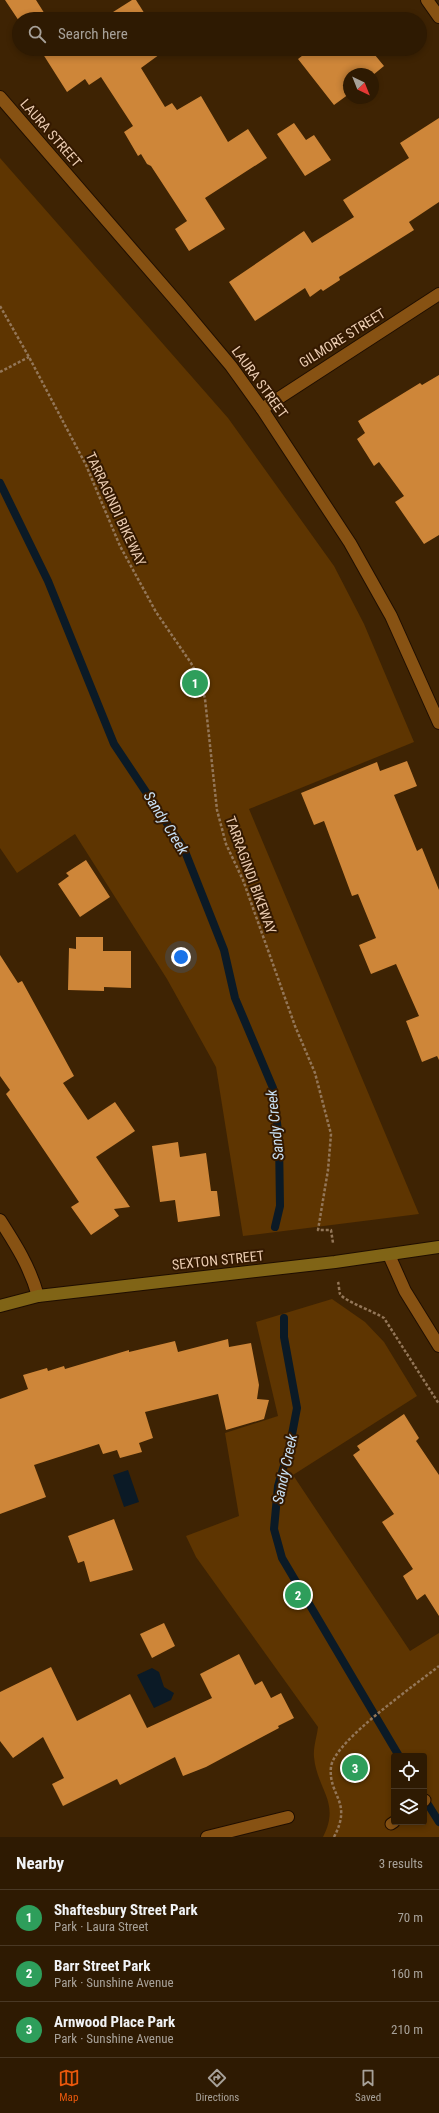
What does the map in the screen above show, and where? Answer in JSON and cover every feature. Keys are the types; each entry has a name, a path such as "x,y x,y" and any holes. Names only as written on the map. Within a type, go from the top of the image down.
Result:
{"main road":[{"name":"SEXTON STREET","path":"0,1306 38,1296 390,1256 439,1247"}],"street":[{"path":"427,0 439,17"},
{"name":"LAURA STREET","path":"0,97 179,304 231,366 262,409 350,543 391,616 439,723"},
{"name":"GILMORE STREET","path":"262,409 439,294"},
{"path":"0,1220 25,1259 32,1275 38,1296"},
{"path":"390,1256 405,1291 439,1346"},
{"path":"207,1837 288,1817"}],"path":[{"name":"TARRAGINDI BIKEWAY","path":"0,306 30,357 86,465 120,546 156,612 191,663 200,680 205,699 217,810 226,844 243,880 295,1026 315,1073 322,1094 331,1134 328,1170 318,1230 331,1230 332,1238"},
{"path":"0,372 30,357"},
{"path":"339,1286 340,1294 346,1300 384,1318 439,1404"},
{"path":"334,1837 340,1825 342,1806 332,1779 331,1766 356,1732 439,1666"}],"shaded area":[{"path":"0,158 228,418 334,566 364,624 414,742 249,809 419,1214 243,1236 216,1067 167,979 75,834 17,873 0,848"},
{"path":"332,1299 365,1322 384,1342 417,1396 293,1475 410,1651 439,1633 439,1837 323,1837 328,1825 330,1814 329,1805 319,1778 314,1757 318,1727 196,1557 186,1536 239,1516 225,1433 278,1416 256,1322"}],"water":[{"path":"128,1470 139,1502 124,1507 113,1475"},
{"path":"152,1668 159,1672 164,1687 174,1693 171,1700 154,1708 137,1675"}],"building":[{"path":"5,0 36,0 44,12 13,12"},
{"path":"132,0 136,0 144,12 113,12"},
{"path":"44,56 157,56 141,68 165,107 172,103 177,110 201,96 228,142 248,129 267,158 205,198 225,229 189,251 175,229 187,221 151,166 147,164 141,154 138,156 124,132 133,126 101,77 89,85 85,79 67,92"},
{"path":"302,56 376,56 384,66 379,70 379,68 343,68 343,98 334,105 298,59"},
{"path":"439,118 439,202 409,222 414,230 339,277 340,280 323,291 321,289 310,297 305,288 255,321 229,282 304,231 312,243 354,217 343,200 409,158 400,143"},
{"path":"294,123 306,140 314,135 331,160 305,176 277,134"},
{"path":"439,375 439,535 424,544 395,502 404,496 379,462 374,466 357,439 365,433 358,421 420,383 422,385"},
{"path":"407,761 417,786 394,795 417,851 422,848 439,890 439,1060 437,1056 422,1062 406,1021 419,1016 396,964 371,974 359,945 376,938 358,894 352,896 324,821 314,825 301,793 377,762 380,771"},
{"path":"86,860 110,897 80,917 58,884 69,876 66,873"},
{"path":"76,937 103,937 103,951 131,951 131,988 104,987 104,991 68,990 69,948 76,949"},
{"path":"0,955 18,983 22,981 74,1076 63,1083 88,1120 115,1102 135,1131 96,1157 130,1207 114,1209 119,1216 91,1235 71,1207 79,1202 6,1094 10,1090 0,1076"},
{"path":"178,1142 180,1157 206,1153 211,1191 217,1191 220,1216 178,1222 175,1200 160,1202 152,1146"},
{"path":"228,1339 229,1347 251,1343 259,1385 257,1399 269,1400 264,1419 226,1430 218,1394 145,1412 153,1438 139,1443 142,1452 120,1458 117,1450 103,1454 99,1444 34,1465 46,1497 0,1514 0,1399 28,1389 23,1375 47,1368 48,1371 64,1366 65,1369 129,1350 129,1352 175,1341 178,1352"},
{"path":"404,1414 419,1438 416,1441 439,1475 439,1616 425,1594 417,1600 403,1576 413,1569 382,1522 394,1514 353,1455 360,1450 357,1446"},
{"path":"114,1519 133,1570 90,1582 84,1561 78,1563 68,1536"},
{"path":"164,1623 175,1646 152,1658 140,1634"},
{"path":"239,1654 255,1685 262,1681 271,1698 281,1693 294,1718 278,1726 279,1728 206,1767 183,1776 175,1757 120,1785 117,1779 63,1806 52,1784 64,1778 43,1737 13,1758 0,1741 0,1692 51,1667 77,1721 130,1694 147,1728 212,1698 200,1674"}],"waterway":[{"name":"Sandy Creek","path":"0,483 48,581 114,744 184,849 224,950 235,998 273,1088 279,1140 280,1206 275,1227"},
{"name":"Sandy Creek","path":"284,1318 284,1337 297,1408 290,1445 278,1486 274,1529 282,1558 397,1753"},
{"name":"Sandy Creek","path":"427,1803 439,1822"}],"place":[{"name":"Shaftesbury Street Park","path":"195,683"},
{"name":"Barr Street Park","path":"298,1595"},
{"name":"Arnwood Place Park","path":"355,1768"}]}
